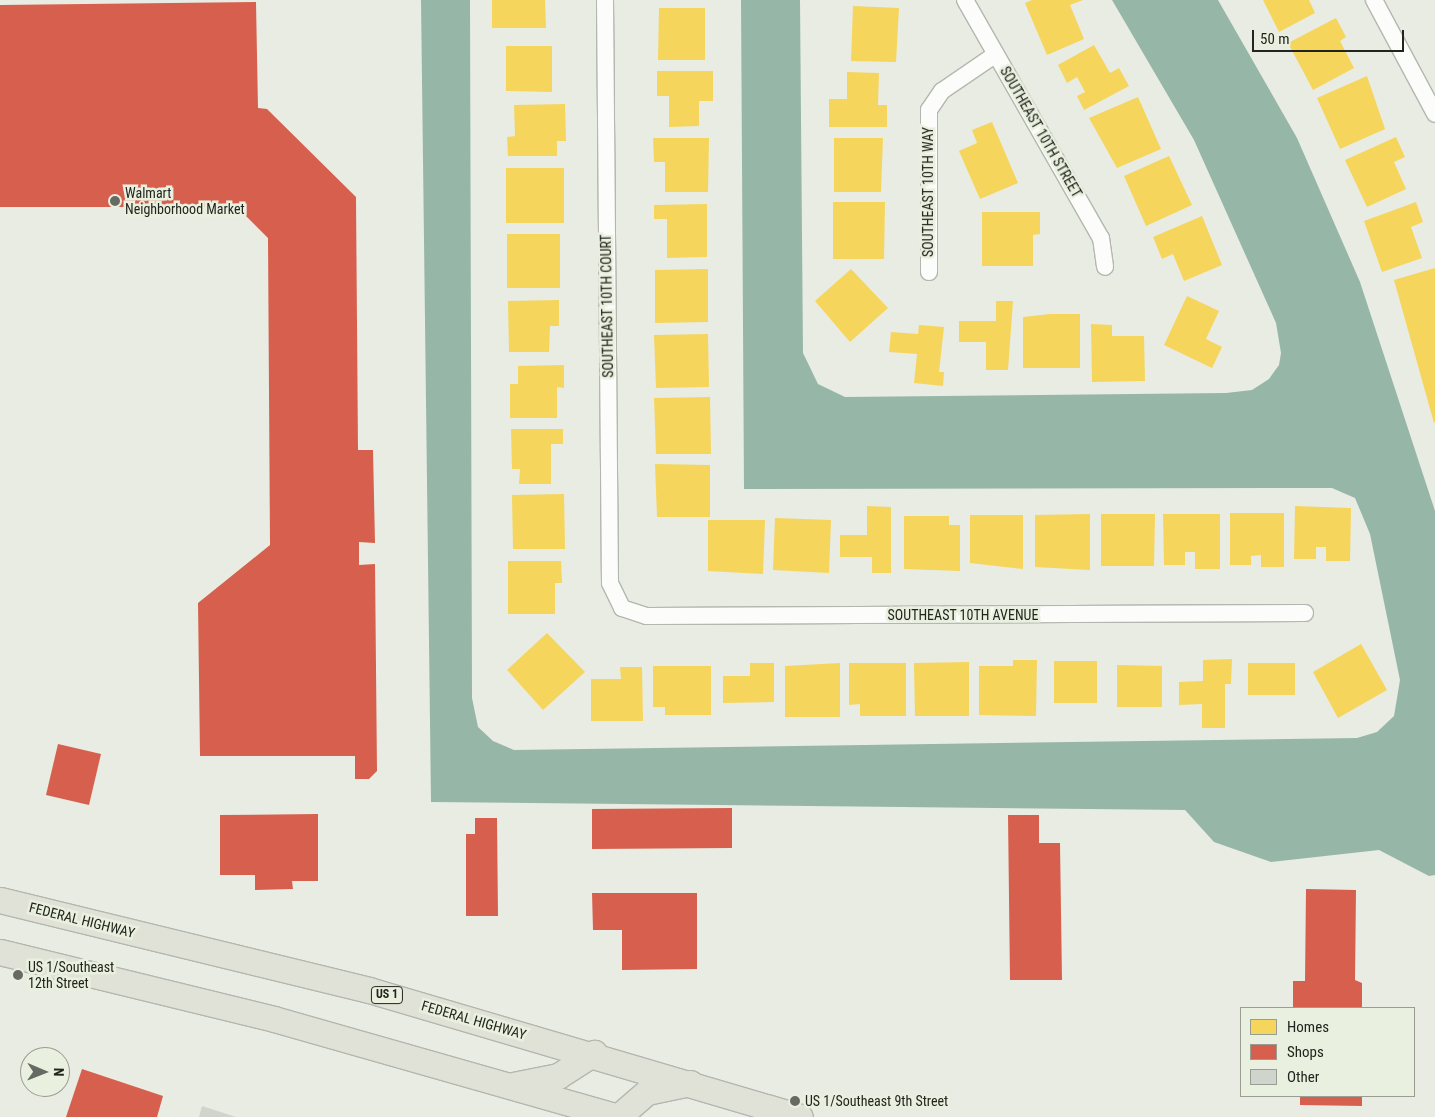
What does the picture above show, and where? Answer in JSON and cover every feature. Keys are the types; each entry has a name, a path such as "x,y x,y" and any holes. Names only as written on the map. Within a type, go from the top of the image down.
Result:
{"main road":[{"name":"FEDERAL HIGHWAY","path":"0,900 369,990 594,1053 800,1117"},
{"path":"0,952 274,1019 617,1117 646,1092 692,1083"},
{"path":"511,1086 558,1076 594,1053"}],"street":[{"name":"SOUTHEAST 10TH COURT","path":"605,0 610,583 622,608"},
{"name":"SOUTHEAST 10TH STREET","path":"965,0 1102,238 1105,267"},
{"path":"1374,0 1435,114"},
{"name":"SOUTHEAST 10TH WAY","path":"929,272 929,110 942,91 996,54"},
{"name":"SOUTHEAST 10TH AVENUE","path":"622,608 647,616 1306,613"}],"shaded area":[{"path":"421,0 470,0 472,698 478,727 493,741 514,750 1357,738 1377,732 1394,716 1400,680 1370,534 1355,498 1332,488 744,489 741,0 800,0 803,353 818,384 845,397 1226,393 1252,390 1269,379 1279,365 1281,353 1276,323 1194,140 1112,0 1218,0 1297,138 1360,282 1435,511 1435,875 1429,876 1379,850 1271,862 1214,842 1185,810 431,802"}],"building: Homes":[{"path":"492,0 545,0 546,28 492,28"},
{"path":"1032,0 1083,0 1070,5 1084,39 1047,55 1025,3"},
{"path":"1263,0 1309,0 1315,13 1279,32"},
{"path":"853,6 899,8 896,62 851,61"},
{"path":"659,8 705,8 705,60 658,60"},
{"path":"1336,18 1346,37 1340,41 1354,68 1313,90 1288,43"},
{"path":"1094,45 1110,73 1119,68 1129,86 1084,110 1077,96 1085,92 1077,77 1067,83 1058,65"},
{"path":"506,46 552,46 552,92 506,91"},
{"path":"657,71 713,71 713,101 699,101 699,126 669,127 669,96 657,96"},
{"path":"847,72 879,73 878,105 887,105 887,127 829,127 829,99 847,99"},
{"path":"1367,76 1385,129 1340,149 1317,98"},
{"path":"1138,97 1161,149 1117,168 1089,118"},
{"path":"565,104 566,141 557,141 557,156 508,156 507,137 515,136 514,105"},
{"path":"992,122 1018,183 980,199 959,151 977,143 972,130"},
{"path":"1396,137 1405,157 1394,162 1406,189 1367,207 1345,160"},
{"path":"653,138 709,138 708,192 665,192 665,162 654,162"},
{"path":"834,138 883,138 881,192 834,192"},
{"path":"1169,156 1192,205 1146,226 1124,176"},
{"path":"506,168 564,168 564,223 506,223"},
{"path":"833,202 885,202 884,259 833,259"},
{"path":"1416,202 1423,222 1411,227 1422,258 1382,272 1364,221"},
{"path":"707,204 707,257 667,258 667,219 654,219 654,205"},
{"path":"982,212 1040,212 1040,234 1033,235 1033,266 982,266"},
{"path":"1202,216 1222,265 1184,281 1173,254 1162,259 1153,237"},
{"path":"507,234 560,234 560,288 507,288"},
{"path":"1435,268 1435,422 1434,423 1394,280"},
{"path":"708,269 708,322 655,323 655,270"},
{"path":"851,269 888,308 850,342 815,301"},
{"path":"1187,296 1219,311 1206,339 1222,347 1212,368 1164,345"},
{"path":"559,300 559,326 550,326 549,352 509,352 508,301"},
{"path":"996,301 1013,301 1008,370 986,370 986,342 959,342 959,321 996,321"},
{"path":"1050,314 1080,314 1080,368 1023,368 1023,317"},
{"path":"1091,324 1112,325 1112,336 1144,336 1145,381 1092,382"},
{"path":"919,325 944,327 939,372 944,372 943,386 914,383 917,354 889,352 891,332 918,334"},
{"path":"708,334 709,387 656,388 654,335"},
{"path":"564,365 564,388 557,387 557,418 510,418 510,384 518,384 518,366"},
{"path":"710,397 711,454 656,454 654,398"},
{"path":"511,429 563,429 563,444 551,444 551,484 519,484 520,469 512,469"},
{"path":"655,464 710,465 710,517 657,517"},
{"path":"564,494 565,549 513,549 512,495"},
{"path":"867,506 891,507 891,573 872,573 872,557 840,557 840,535 867,535"},
{"path":"1295,506 1351,508 1350,561 1326,561 1326,547 1316,547 1316,559 1294,559"},
{"path":"1230,513 1284,513 1284,567 1261,567 1261,555 1251,556 1251,565 1230,565"},
{"path":"1090,514 1090,570 1035,567 1035,515"},
{"path":"1101,514 1155,514 1154,566 1101,566"},
{"path":"1163,514 1220,514 1220,569 1195,569 1195,552 1185,552 1185,565 1164,565"},
{"path":"970,515 1023,515 1023,569 970,563"},
{"path":"904,516 949,516 949,525 960,525 960,571 904,569"},
{"path":"775,518 831,520 829,573 773,570"},
{"path":"708,520 765,520 763,574 708,571"},
{"path":"508,561 561,561 562,583 555,583 555,614 508,614"},
{"path":"547,633 585,672 543,710 507,670"},
{"path":"1361,644 1387,690 1338,718 1313,672"},
{"path":"1232,659 1231,684 1225,684 1225,728 1202,728 1202,704 1179,705 1179,682 1203,681 1203,660"},
{"path":"1013,660 1037,660 1036,716 979,715 979,666 1013,666"},
{"path":"1054,661 1097,661 1097,703 1054,703"},
{"path":"969,662 969,716 915,716 914,663"},
{"path":"750,663 774,663 774,702 723,703 723,676 750,676"},
{"path":"840,663 840,717 785,717 785,666"},
{"path":"849,663 906,663 906,716 860,716 860,704 849,705"},
{"path":"1248,663 1295,663 1295,695 1248,695"},
{"path":"1117,665 1162,666 1162,707 1117,707"},
{"path":"653,666 711,666 711,715 665,715 665,707 653,707"},
{"path":"620,667 642,667 643,721 591,721 591,679 621,679"}],"building: Shops":[{"path":"256,2 258,108 267,109 356,197 358,450 373,450 375,543 359,542 359,565 375,564 377,771 369,779 355,779 355,756 200,756 198,603 270,545 268,238 237,207 0,207 0,5"},
{"path":"58,744 101,754 89,805 46,795"},
{"path":"732,808 732,848 592,849 592,809"},
{"path":"318,814 318,881 292,881 293,889 255,890 255,875 220,875 220,815"},
{"path":"1008,815 1039,815 1039,843 1060,843 1062,980 1010,980"},
{"path":"475,818 497,818 498,916 466,916 466,834 475,834"},
{"path":"1306,889 1356,890 1355,980 1362,983 1362,1007 1293,1007 1293,981 1305,981"},
{"path":"592,893 697,893 697,969 622,970 622,930 593,930"},
{"path":"82,1069 163,1096 157,1117 66,1117"},
{"path":"1300,1097 1362,1097 1362,1106 1300,1105"}],"building: Other":[{"path":"202,1106 236,1117 199,1117"}],"place":[{"name":"Walmart Neighborhood Market","path":"115,201"},
{"name":"US 1/Southeast 12th Street","path":"18,975"},
{"name":"US 1/Southeast 9th Street","path":"795,1101"}]}
